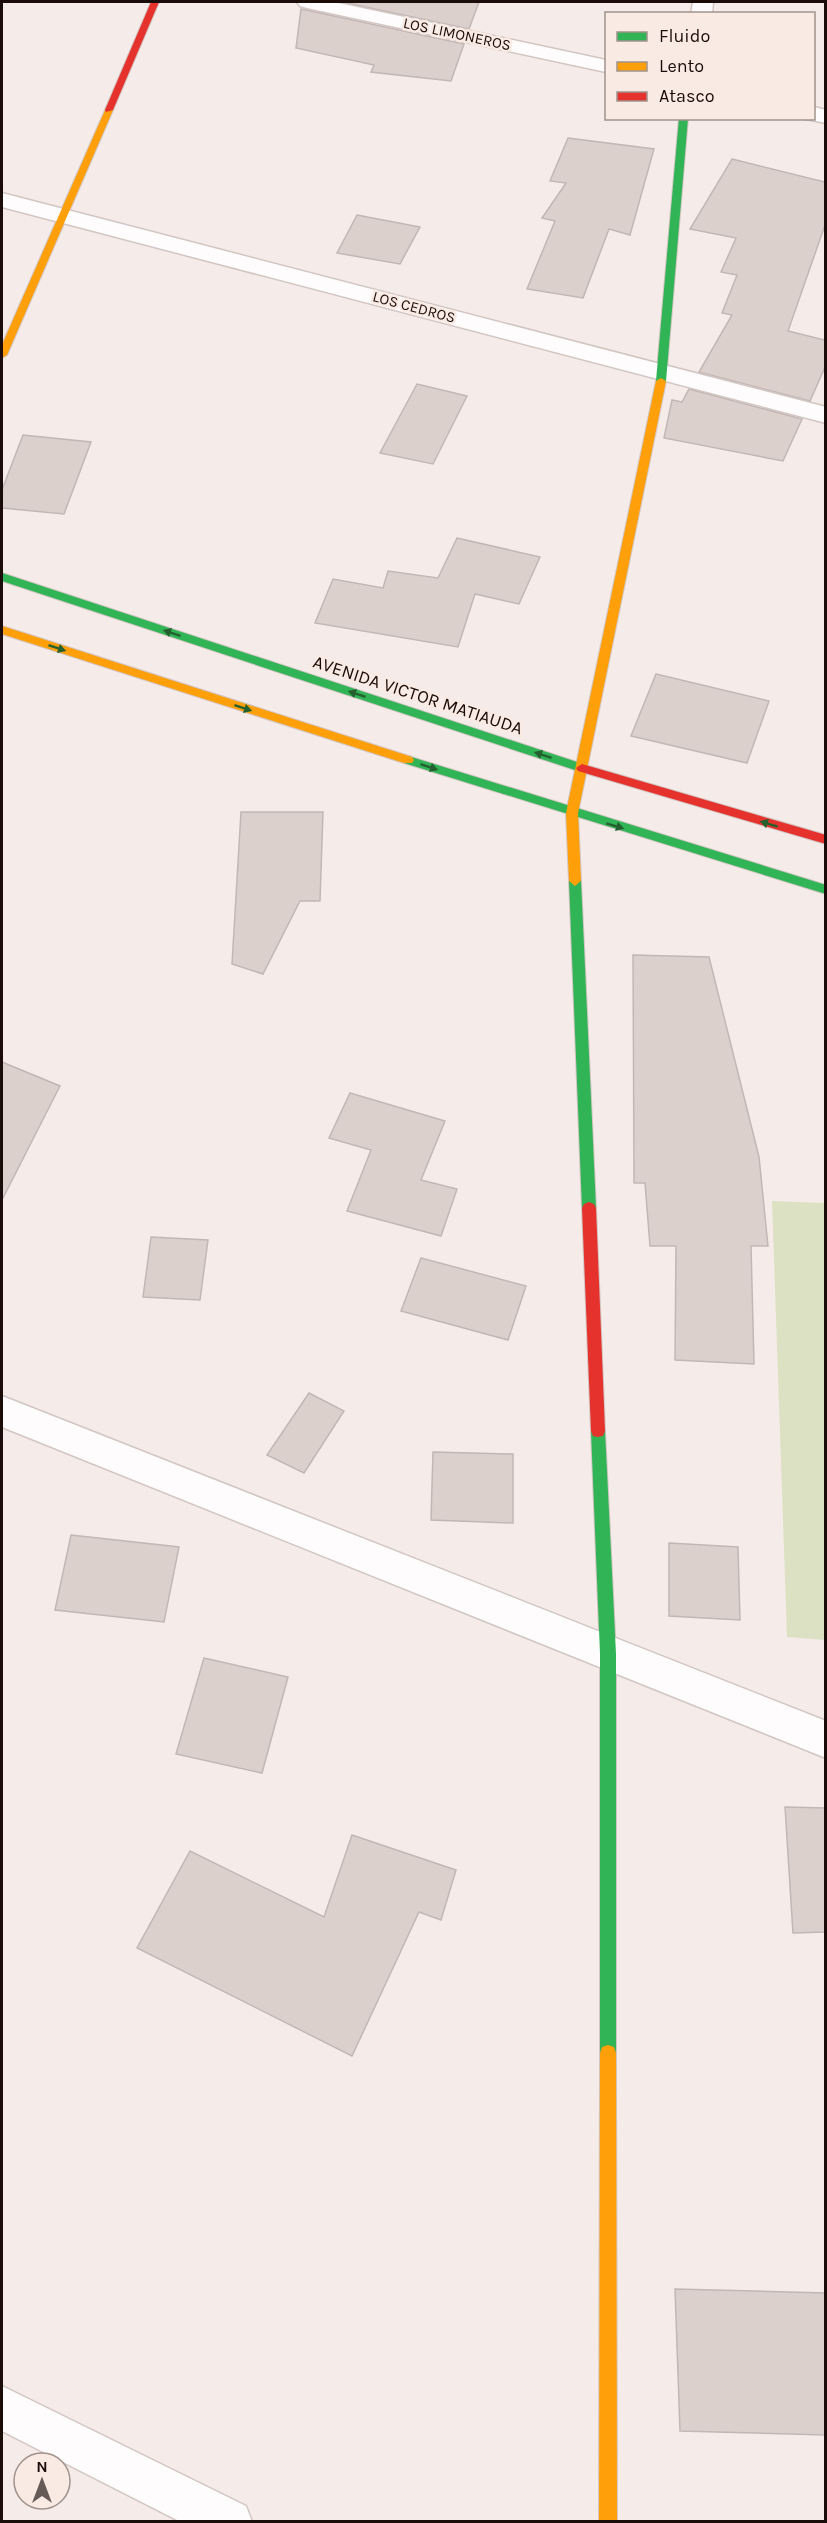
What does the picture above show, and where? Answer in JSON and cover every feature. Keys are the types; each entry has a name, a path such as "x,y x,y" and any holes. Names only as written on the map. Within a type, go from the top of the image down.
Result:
{"street":[{"path":"2,355 155,2"},
{"name":"LOS LIMONEROS","path":"307,2 605,66"},
{"path":"608,2522 608,1654 572,813 663,371 684,120"},
{"name":"LOS CEDROS","path":"2,200 825,415"},
{"name":"AVENIDA VICTOR MATIAUDA","path":"2,577 580,767 825,840"},
{"path":"2,630 572,813 825,890"},
{"path":"2,1411 825,1740"},
{"path":"2,2408 230,2522"}],"green space":[{"path":"772,1201 825,1203 825,1640 787,1637"}],"building":[{"path":"342,2 479,2 469,29"},
{"path":"301,9 464,44 451,81 371,72 374,65 296,48"},
{"path":"568,138 654,149 630,235 609,229 583,298 527,289 555,221 542,218 566,183 550,181"},
{"path":"732,159 825,182 825,225 788,331 825,340 825,367 810,401 699,372 732,315 722,313 737,275 721,272 736,238 690,229"},
{"path":"357,215 420,227 400,264 337,253"},
{"path":"417,384 467,396 433,464 380,453"},
{"path":"689,389 802,419 783,461 664,438 672,400 682,402"},
{"path":"23,435 91,442 64,514 2,508 2,490"},
{"path":"457,538 540,557 519,604 475,594 458,647 315,623 333,579 383,588 388,571 438,578"},
{"path":"656,674 769,701 747,763 631,736"},
{"path":"241,812 323,812 320,901 300,901 263,974 232,964"},
{"path":"633,955 709,957 759,1157 768,1246 751,1246 754,1364 675,1360 676,1246 650,1246 645,1183 634,1183"},
{"path":"2,1062 60,1086 2,1200"},
{"path":"350,1093 445,1121 421,1180 457,1189 441,1236 347,1211 371,1150 329,1138"},
{"path":"151,1237 208,1240 200,1300 143,1297"},
{"path":"421,1258 526,1286 508,1340 401,1311"},
{"path":"309,1393 344,1411 304,1473 267,1455"},
{"path":"433,1452 513,1454 513,1523 431,1520"},
{"path":"71,1535 179,1547 164,1622 55,1610"},
{"path":"669,1543 738,1547 740,1620 669,1616"},
{"path":"204,1658 288,1677 262,1773 176,1754"},
{"path":"785,1807 825,1808 825,1932 793,1933"},
{"path":"352,1835 456,1870 441,1920 419,1912 352,2056 137,1948 190,1851 324,1917"},
{"path":"675,2289 825,2293 825,2435 680,2431"}],"traffic: fast":[{"path":"661,381 684,120"},
{"path":"2,577 582,768"},
{"path":"408,760 826,890"},
{"path":"575,881 589,1208"},
{"path":"598,1431 608,1654 608,2053"}],"traffic: slow":[{"path":"2,355 109,110"},
{"path":"575,881 572,813 661,381"},
{"path":"2,630 408,760"},
{"path":"608,2053 608,2522"}],"traffic: jam":[{"path":"109,110 155,2"},
{"path":"582,768 826,840"},
{"path":"589,1208 598,1431"}]}
